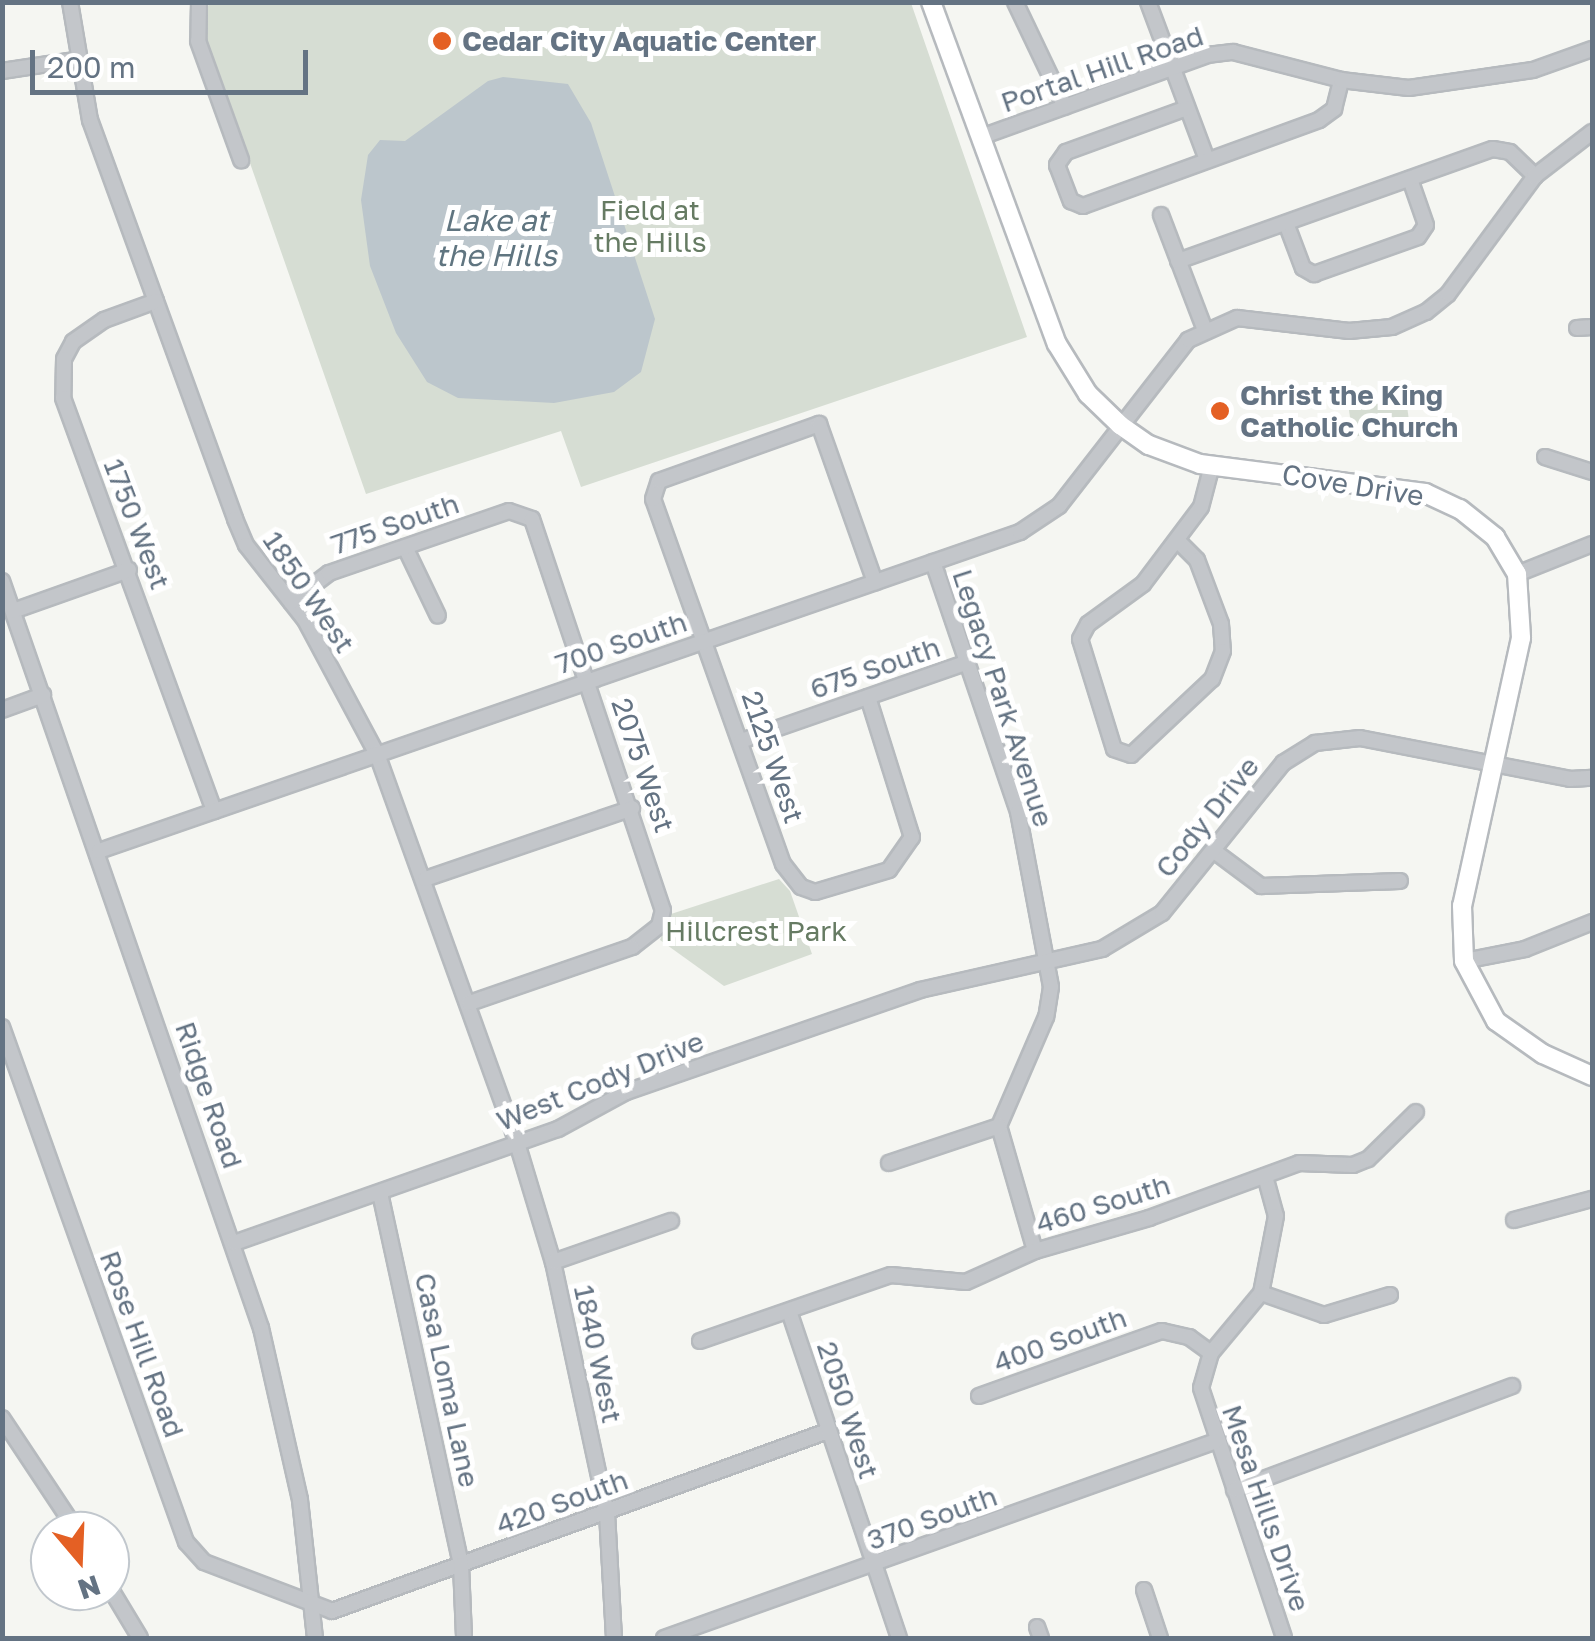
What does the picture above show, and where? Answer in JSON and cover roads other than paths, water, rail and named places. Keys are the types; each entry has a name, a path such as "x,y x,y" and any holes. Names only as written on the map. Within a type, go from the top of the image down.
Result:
{"main road":[{"name":"Cove Drive","path":"931,2 1057,344 1088,394 1120,425 1149,445 1212,465 1424,493 1460,509 1495,538 1516,574 1522,638 1462,906 1464,961 1496,1021 1543,1054 1592,1076"}],"street":[{"name":"1850 West","path":"70,2 75,60 156,301 246,546 292,602 377,754 518,1143"},
{"path":"199,2 198,41 241,160"},
{"path":"1015,2 1064,107"},
{"path":"1148,2 1207,160"},
{"name":"Portal Hill Road","path":"980,138 1172,68 1233,52 1341,80 1409,88 1460,84 1592,49"},
{"path":"2,71 75,60"},
{"path":"1187,108 1066,152 1057,164 1066,191 1083,206 1328,116 1341,80"},
{"path":"1161,215 1204,330 1238,318 1271,318 1349,331 1392,327 1426,312 1448,294 1535,176 1592,132"},
{"path":"1178,260 1493,149 1510,152 1535,176"},
{"path":"1286,223 1304,268 1314,274 1401,244 1418,237 1426,225 1410,179"},
{"name":"1750 West","path":"156,301 87,330 64,359 61,378 214,811"},
{"name":"700 South","path":"99,851 933,562 1042,519 1120,425 1168,359 1204,330"},
{"name":"2125 West","path":"868,697 912,837 889,870 833,890 801,887 783,864 702,641 653,499 659,481 818,424 876,582"},
{"path":"1544,458 1592,472"},
{"path":"1176,540 1196,560 1220,624 1223,651 1212,679 1185,700 1146,748 1131,755 1114,749 1080,639 1088,624 1143,584 1201,506 1212,465"},
{"name":"775 South","path":"292,602 329,573 508,511 523,512"},
{"name":"2075 West","path":"469,1003 632,947 660,926 662,896 532,519 523,512"},
{"path":"1516,574 1592,544"},
{"path":"405,547 438,616"},
{"name":"Legacy Park Avenue","path":"933,562 1018,812 1048,965 1050,1003 998,1126"},
{"path":"13,610 129,570"},
{"name":"Ridge Road","path":"2,581 234,1243 282,1408 315,1638"},
{"name":"675 South","path":"741,741 968,662"},
{"path":"2,710 43,695"},
{"name":"Cody Drive","path":"1048,965 1102,949 1162,913 1283,762 1315,743 1360,738 1592,778"},
{"path":"425,879 632,808"},
{"path":"1214,851 1262,886 1400,881"},
{"path":"1464,961 1526,949 1592,922"},
{"name":"West Cody Drive","path":"234,1243 518,1143 626,1092 920,990 1048,965"},
{"name":"Rose Hill Road","path":"2,1027 193,1554 312,1608"},
{"name":"460 South","path":"700,1340 891,1275 966,1282 1035,1251 1299,1163 1337,1166 1368,1159 1416,1112"},
{"path":"889,1163 998,1126 1035,1251"},
{"name":"1840 West","path":"518,1143 553,1262 607,1513 614,1638"},
{"path":"1211,1353 1261,1292 1276,1216 1265,1176"},
{"name":"Casa Loma Lane","path":"380,1193 461,1565 464,1638"},
{"path":"1514,1220 1592,1199"},
{"path":"553,1262 671,1221"},
{"path":"1261,1292 1324,1315 1390,1295"},
{"name":"2050 West","path":"789,1311 899,1638"},
{"name":"400 South","path":"979,1396 1162,1331 1190,1337 1211,1353"},
{"name":"Mesa Hills Drive","path":"1211,1353 1201,1388 1284,1638"},
{"path":"1234,1490 1512,1386"},
{"path":"2,1418 64,1511"},
{"name":"420 South","path":"312,1608 332,1611 828,1431"},
{"name":"370 South","path":"664,1638 1216,1441"},
{"path":"1144,1590 1160,1638"},
{"path":"124,1611 140,1638"}],"water":[{"name":"Lake at the Hills","path":"503,77 568,84 591,123 655,319 641,372 614,392 554,403 458,398 427,382 396,333 370,266 361,200 368,155 380,140 405,141 488,81"}],"place":[{"name":"Cedar City Aquatic Center","path":"442,41"},
{"name":"Christ the King Catholic Church","path":"1220,411"}],"park label":[{"name":"Field at the Hills","path":"650,226"},
{"name":"Hillcrest Park","path":"756,931"}]}
